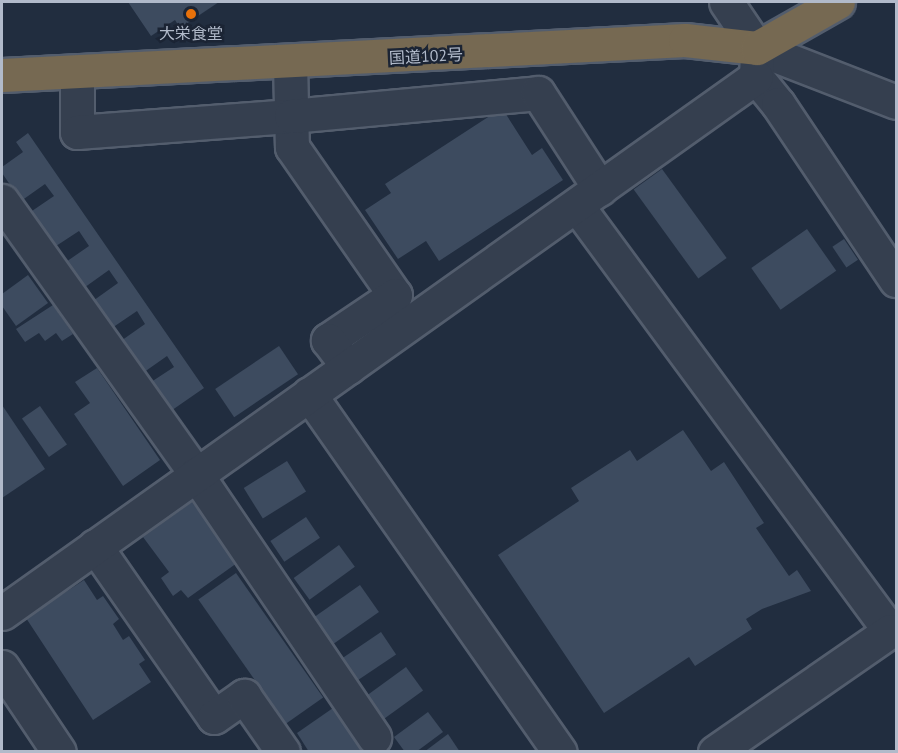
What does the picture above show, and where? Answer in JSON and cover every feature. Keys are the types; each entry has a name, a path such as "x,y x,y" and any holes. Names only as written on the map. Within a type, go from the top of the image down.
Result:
{"highway":[{"path":"757,63 838,2"},
{"name":"国道102号","path":"2,75 77,73 685,40 757,63"}],"street":[{"path":"726,2 778,104 897,280"},
{"path":"290,62 292,147 395,295 328,340 348,367"},
{"path":"757,63 897,102"},
{"path":"2,613 589,197 757,63"},
{"path":"77,73 77,132 291,116 538,93 589,197 890,632 716,752"},
{"path":"2,201 196,474 374,737"},
{"path":"309,394 560,752"},
{"path":"95,546 214,717 244,696 283,752"},
{"path":"2,667 59,752"}],"building":[{"path":"128,2 219,2 180,28 175,20 151,36"},
{"path":"502,108 532,155 542,148 563,180 439,261 426,241 398,259 365,210 391,193 385,184"},
{"path":"28,133 204,388 165,415 145,386 174,367 167,356 140,375 118,343 145,324 137,311 109,330 90,303 118,283 109,270 81,290 63,264 89,246 79,231 53,248 29,213 54,196 45,184 21,201 2,173 2,167 23,152 16,142"},
{"path":"662,169 727,258 698,279 634,190"},
{"path":"807,229 836,271 781,310 751,268"},
{"path":"844,239 858,260 846,268 832,247"},
{"path":"28,275 48,303 16,326 2,306 2,294"},
{"path":"53,305 73,334 62,341 56,333 45,341 39,333 25,342 16,329"},
{"path":"279,346 298,374 234,417 215,389"},
{"path":"97,368 160,460 123,486 74,414 90,403 75,382"},
{"path":"2,405 45,469 2,498"},
{"path":"40,406 67,445 49,457 22,419"},
{"path":"683,430 711,471 724,462 764,523 756,528 789,576 797,570 811,591 762,609 746,619 752,629 695,666 689,657 604,713 498,555 579,501 571,488 630,450 637,461"},
{"path":"287,461 306,492 263,519 244,488"},
{"path":"192,502 237,563 188,598 181,590 173,596 161,578 169,572 143,537"},
{"path":"306,517 320,538 284,562 270,541"},
{"path":"339,545 355,567 310,600 294,578"},
{"path":"236,573 323,698 286,724 198,599"},
{"path":"84,580 97,600 103,596 119,619 113,624 123,640 129,636 145,660 139,664 151,682 93,720 26,618"},
{"path":"360,585 379,612 329,647 310,620"},
{"path":"381,632 396,654 355,682 340,659"},
{"path":"406,667 423,690 382,720 365,697"},
{"path":"333,708 363,752 309,752 297,733"},
{"path":"428,712 443,732 416,752 405,752 394,737"},
{"path":"448,734 460,752 424,752"}],"place":[{"name":"大栄食堂","path":"191,14"}]}
